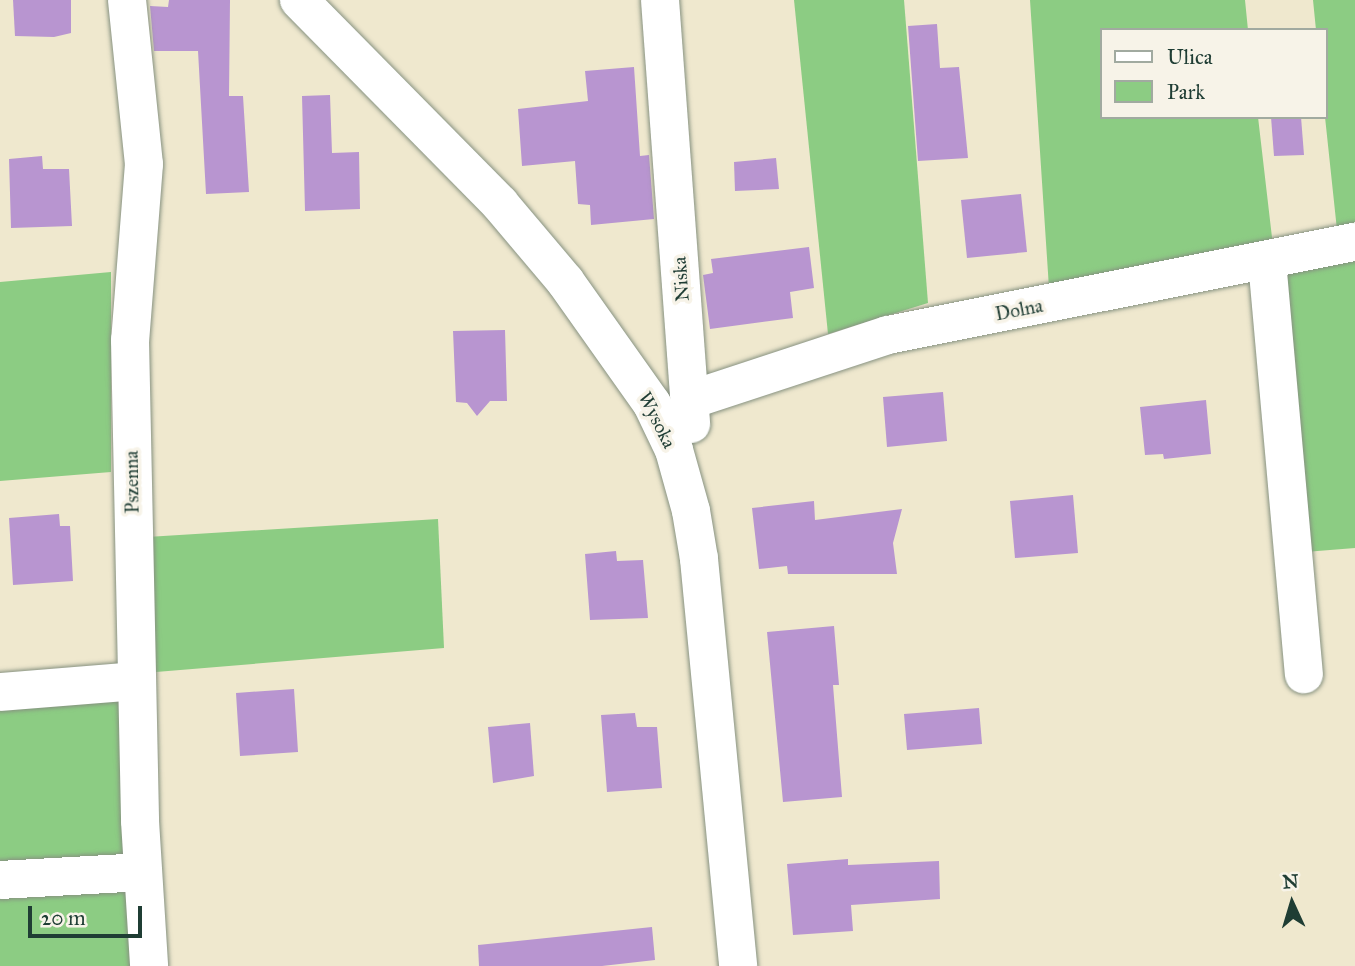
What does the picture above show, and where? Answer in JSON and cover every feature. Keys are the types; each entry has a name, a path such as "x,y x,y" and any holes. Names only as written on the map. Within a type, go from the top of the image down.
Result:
{"street":[{"name":"Pszenna","path":"127,0 144,164 130,340 137,681 149,966"},
{"name":"Wysoka","path":"299,0 500,204 565,281 652,404 674,450 699,559 738,966"},
{"name":"Niska","path":"660,0 699,559"},
{"name":"Dolna","path":"690,400 888,335 1355,242"},
{"path":"1267,261 1304,674"},
{"path":"0,692 137,681"},
{"path":"0,880 143,872"}],"green space":[{"path":"794,0 904,0 928,303 828,334"},
{"path":"1030,0 1245,0 1248,28 1100,28 1100,119 1258,119 1273,246 1049,288"},
{"path":"1313,0 1355,0 1355,230 1337,230 1325,119 1327,28 1316,28"},
{"path":"1355,261 1355,548 1305,552 1281,269"},
{"path":"111,272 111,472 0,481 0,282"},
{"path":"438,519 444,648 156,672 147,537"},
{"path":"119,695 138,966 0,966 0,702"}],"building":[{"path":"13,0 71,0 71,33 54,37 15,36"},
{"path":"169,0 230,0 229,96 243,96 249,192 206,194 198,51 154,51 150,6 168,7"},
{"path":"937,24 940,68 959,67 968,158 918,161 908,26"},
{"path":"634,67 640,156 649,155 654,219 591,225 590,205 578,204 575,161 522,166 518,109 588,101 585,71"},
{"path":"330,95 332,153 359,152 360,209 305,211 302,96"},
{"path":"1271,119 1301,119 1304,155 1274,156"},
{"path":"42,156 43,169 69,169 72,226 11,228 9,159"},
{"path":"776,158 779,189 735,191 734,162"},
{"path":"1021,194 1027,252 967,258 961,200"},
{"path":"809,247 814,288 790,292 793,318 710,329 703,275 713,273 711,259"},
{"path":"505,330 507,401 490,401 477,416 467,403 456,402 453,331"},
{"path":"943,392 947,441 887,447 883,397"},
{"path":"1206,400 1211,454 1164,459 1163,454 1145,455 1140,407"},
{"path":"1073,495 1078,553 1015,558 1010,501"},
{"path":"814,501 815,520 902,509 893,543 897,574 788,574 787,566 759,569 752,508"},
{"path":"59,514 60,526 70,526 73,581 13,585 9,518"},
{"path":"616,551 617,561 643,560 648,618 590,620 585,554"},
{"path":"834,626 839,685 833,685 842,797 783,802 767,632"},
{"path":"294,689 298,752 240,756 236,693"},
{"path":"979,708 982,744 907,750 904,714"},
{"path":"635,713 637,727 657,727 662,788 607,792 601,715"},
{"path":"530,723 534,776 493,783 488,727"},
{"path":"848,859 848,865 939,861 940,899 851,905 853,931 793,935 787,864"},
{"path":"652,927 655,960 602,966 479,966 478,945"}]}
